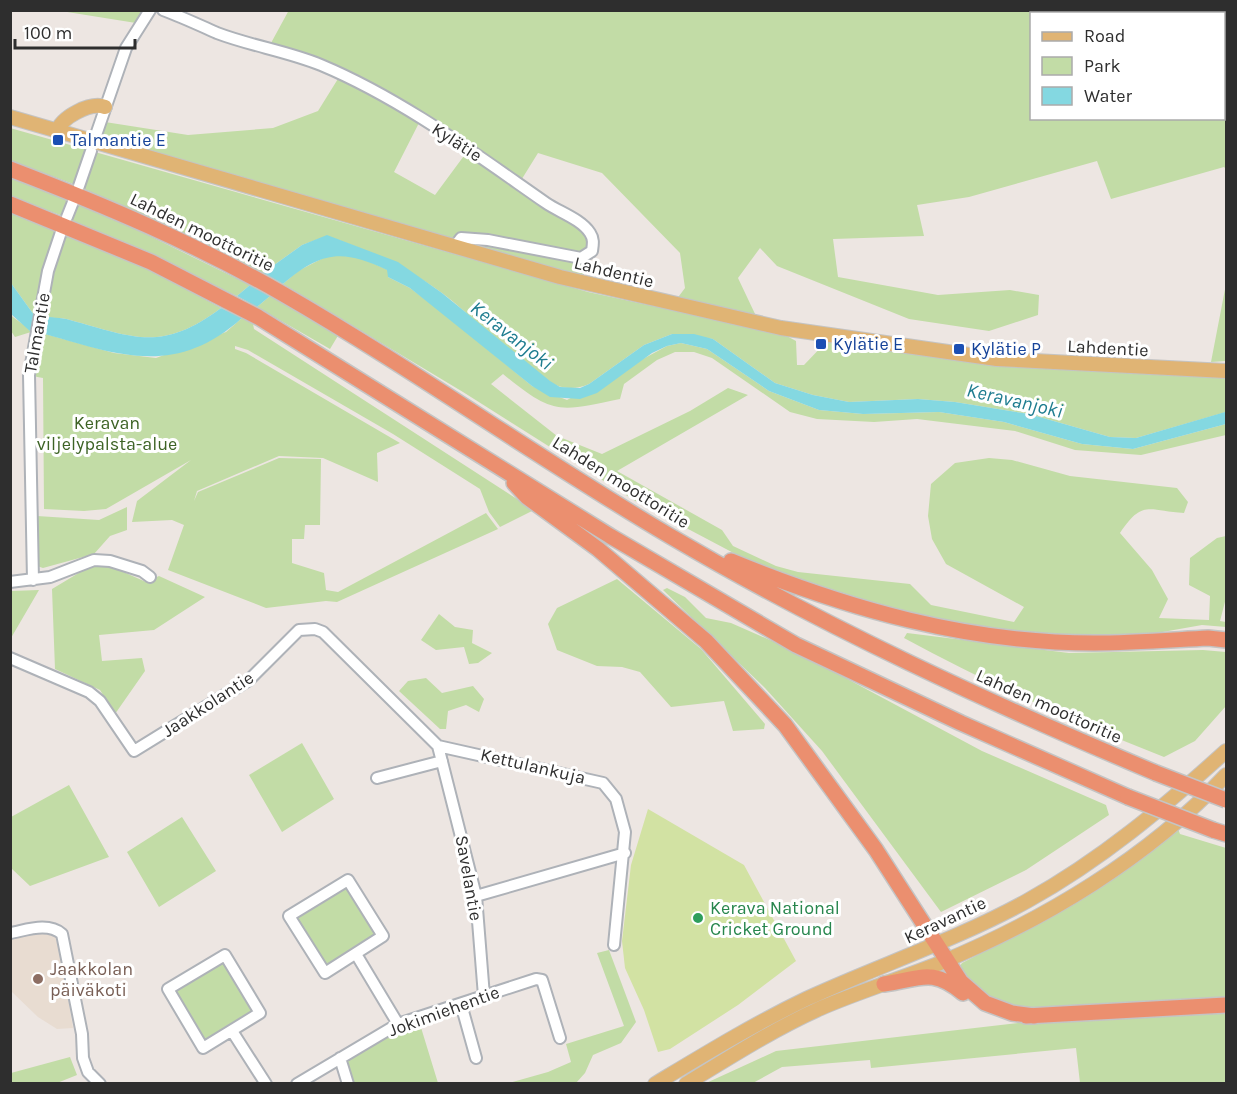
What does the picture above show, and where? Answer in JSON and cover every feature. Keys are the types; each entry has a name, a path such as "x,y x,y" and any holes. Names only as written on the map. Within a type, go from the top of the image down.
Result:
{"highway":[{"name":"Lahden moottoritie","path":"10,169 164,232 284,295 670,536 873,645 1027,719 1227,800"},
{"path":"10,204 151,262 258,317 502,470 796,645 961,723 1128,797 1220,832"},
{"path":"502,470 527,497 598,549 706,641 785,725 876,850 961,982 985,1003 1012,1013 1034,1016"},
{"path":"670,536 854,607 930,627 995,636 1092,643 1208,638 1227,640"},
{"path":"884,984 937,977 950,982 986,1009 1009,1016 1227,1005"}],"main road":[{"path":"57,132 61,122 69,116 97,106 105,107"},
{"name":"Lahdentie","path":"10,117 571,280 781,328 997,359 1227,371"},
{"name":"Keravantie","path":"655,1083 752,1027 807,999 936,945 1027,901 1077,870 1155,814 1227,751"},
{"name":"Keravantie","path":"686,1083 819,1009 996,939 1088,886 1152,841 1227,775"}],"street":[{"path":"96,135 126,48 150,10"},
{"name":"Kylätie","path":"163,10 217,33 280,49 370,87 456,140 578,222 590,232 593,241 592,251 581,258 488,240 461,238 455,246"},
{"path":"79,186 91,150"},
{"path":"67,217 73,202"},
{"name":"Talmantie","path":"33,580 29,375 51,258 61,232"},
{"path":"10,582 50,577 94,560 110,561 142,571 150,577"},
{"name":"Jaakkolantie","path":"10,658 89,692 100,701 134,751 249,680 293,634 299,630 315,628 323,632 438,746"},
{"path":"377,778 442,761 438,746"},
{"name":"Kettulankuja","path":"438,746 603,783 621,811 625,832 625,853 614,945"},
{"name":"Savelantie","path":"442,761 476,896 484,996"},
{"path":"476,896 625,853"},
{"path":"348,880 383,936 356,954 325,974 289,916 348,880"},
{"path":"10,933 47,927 55,928 62,934 82,1034 83,1058 88,1072 100,1083"},
{"path":"356,954 398,1024"},
{"path":"225,955 260,1013 232,1031 203,1048 168,989 225,955"},
{"name":"Jokimiehentie","path":"297,1083 398,1024 542,980 560,1038"},
{"path":"461,1004 476,1058"},
{"path":"232,1031 266,1083"},
{"path":"340,1058 348,1083"}],"shaded area":[{"name":"Jaakkolan päiväkoti","path":"50,932 55,935 63,967 73,1028 57,1029 38,1017 11,991 10,938"}],"green space":[{"path":"289,10 1226,11 1226,169 1224,167 1111,199 1097,161 969,197 917,205 924,236 833,239 838,277 938,295 1010,290 1039,295 1038,315 989,331 909,319 777,266 760,248 738,278 756,316 676,300 685,288 680,253 602,173 538,153 520,182 322,63 271,43"},
{"path":"61,11 144,11 136,23"},
{"path":"341,74 421,119 394,172 435,195 469,149 590,233 592,251 583,277 102,142 105,122 188,135 273,128 318,111"},
{"path":"10,128 88,150 76,185 11,161"},
{"path":"95,152 588,292 783,334 796,341 797,365 804,365 826,342 1076,370 1226,376 1226,412 1136,438 1110,437 1029,414 955,402 918,399 849,402 813,395 775,383 713,339 672,334 644,345 589,384 576,388 562,387 550,382 519,360 454,302 429,284 401,267 357,247 327,236 302,245 263,273 82,188"},
{"path":"11,175 69,199 63,216 11,197"},
{"path":"77,204 117,220 250,285 237,296 70,221"},
{"path":"11,212 57,231 44,270 34,315 11,283"},
{"path":"64,235 147,268 221,308 182,331 148,337 131,336 67,319 42,316"},
{"path":"329,255 359,257 388,270 388,277 410,288 446,315 532,386 567,400 667,346 681,343 707,349 769,391 819,410 863,414 939,412 1004,422 1082,444 1133,449 1226,424 1226,435 1141,455 1075,450 1015,431 917,419 874,422 817,419 790,412 712,358 694,352 675,352 657,360 624,384 620,399 583,406 569,408 546,403 503,374 491,384 557,436 602,454 690,411 728,388 748,395 617,471 722,530 733,546 776,566 798,572 910,584 931,605 1014,622 1024,607 946,564 932,539 928,516 931,484 955,463 989,458 1012,460 1070,476 1177,488 1188,502 1184,513 1154,509 1141,511 1128,522 1120,533 1152,570 1168,599 1159,618 1209,620 1210,596 1189,585 1190,558 1217,538 1226,536 1226,598 1220,621 1226,622 1226,627 1202,625 1140,636 1072,636 1002,631 858,604 762,568 637,502 463,392 283,284 298,271"},
{"path":"1226,284 1226,361 1211,362"},
{"path":"270,296 339,334 330,349 257,307"},
{"path":"10,314 31,332 15,337 11,331"},
{"name":"Keravan viljelypalsta-alue","path":"242,318 253,324 254,329 534,510 500,527 489,512 480,489 393,434 248,350 235,346 235,349 246,353 400,443 377,453 378,482 323,458 279,456 197,491 194,501 198,492 279,458 321,459 320,525 305,525 304,539 292,539 292,563 324,573 326,590 338,592 486,513 498,529 337,602 326,601 266,608 168,570 184,525 172,520 132,522 137,501 191,460 106,509 84,511 44,509 43,378 32,376 38,332 114,353 156,358 226,332"},
{"path":"127,507 127,530 110,536 94,554 43,568 37,566 37,516 99,520"},
{"path":"92,565 110,566 146,582 159,576 205,597 154,630 99,635 102,661 142,658 145,671 115,714 100,690 55,669 52,589"},
{"path":"617,579 701,649 765,724 764,729 733,731 724,701 671,707 640,672 622,667 597,666 557,650 548,624 557,608"},
{"path":"667,588 685,597 706,618 731,623 795,651 982,751 1106,805 1109,815 1026,870 941,912 822,751 765,688 663,590"},
{"path":"39,590 11,638 11,591"},
{"path":"439,614 455,627 473,630 472,643 492,653 478,663 469,664 464,647 436,650 421,640"},
{"path":"907,633 1069,653 1203,650 1226,652 1226,706 1195,741 1164,757 1000,687 904,638"},
{"path":"426,678 442,693 473,686 484,699 479,712 466,705 448,711 446,729 440,729 399,691 408,681"},
{"path":"302,743 334,799 282,832 249,775"},
{"path":"69,785 109,857 30,886 11,868 11,817"},
{"name":"Kerava National Cricket Ground","path":"648,809 744,865 796,961 738,1005 670,1049 658,1052 644,1010 625,968 622,941 631,865"},
{"path":"182,817 216,871 159,907 127,852"},
{"path":"1178,829 1180,834 1226,848 1226,1001 1028,1011 983,995 967,981 960,966 962,963 1048,919 1101,886"},
{"path":"347,886 376,935 325,967 295,918"},
{"path":"609,950 636,1022 621,1043 593,1055 585,1073 576,1083 509,1083 548,1072 571,1062 566,1044 624,1026 597,953"},
{"path":"225,961 256,1012 203,1043 173,991"},
{"path":"1226,1010 1226,1083 1080,1083 1076,1048 871,1068 870,1060 782,1067 753,1083 704,1084 776,1051 1035,1021"},
{"path":"419,1021 438,1083 352,1083 345,1061 391,1031"},
{"path":"70,1057 77,1075 57,1083 11,1083 11,1073"}],"water":[{"path":"327,235 398,262 442,293 560,387 580,388 644,345 672,334 694,334 713,339 775,383 813,395 849,402 918,399 955,402 1029,414 1110,437 1136,438 1225,412 1226,424 1133,449 1082,444 1004,422 939,412 863,414 819,410 769,391 707,349 681,343 652,353 597,393 580,399 550,397 532,386 410,288 388,277 387,270 371,263 345,256 333,257 309,265 283,284 263,273 302,245"},
{"path":"11,283 34,315 31,332 11,314"},
{"path":"250,285 270,296 257,307 237,296"},
{"path":"221,308 242,318 217,337 192,349 168,355 144,356 119,353 38,332 42,316 67,319 131,336 164,336 182,331"}],"place":[{"name":"Talmantie E","path":"58,140"},
{"name":"Kylätie E","path":"821,344"},
{"name":"Kylätie P","path":"959,349"},
{"name":"Kerava National Cricket Ground","path":"698,918"},
{"name":"Jaakkolan päiväkoti","path":"38,979"}],"water label":[{"name":"Keravanjoki","path":"512,335"},
{"name":"Keravanjoki","path":"1015,400"}]}
